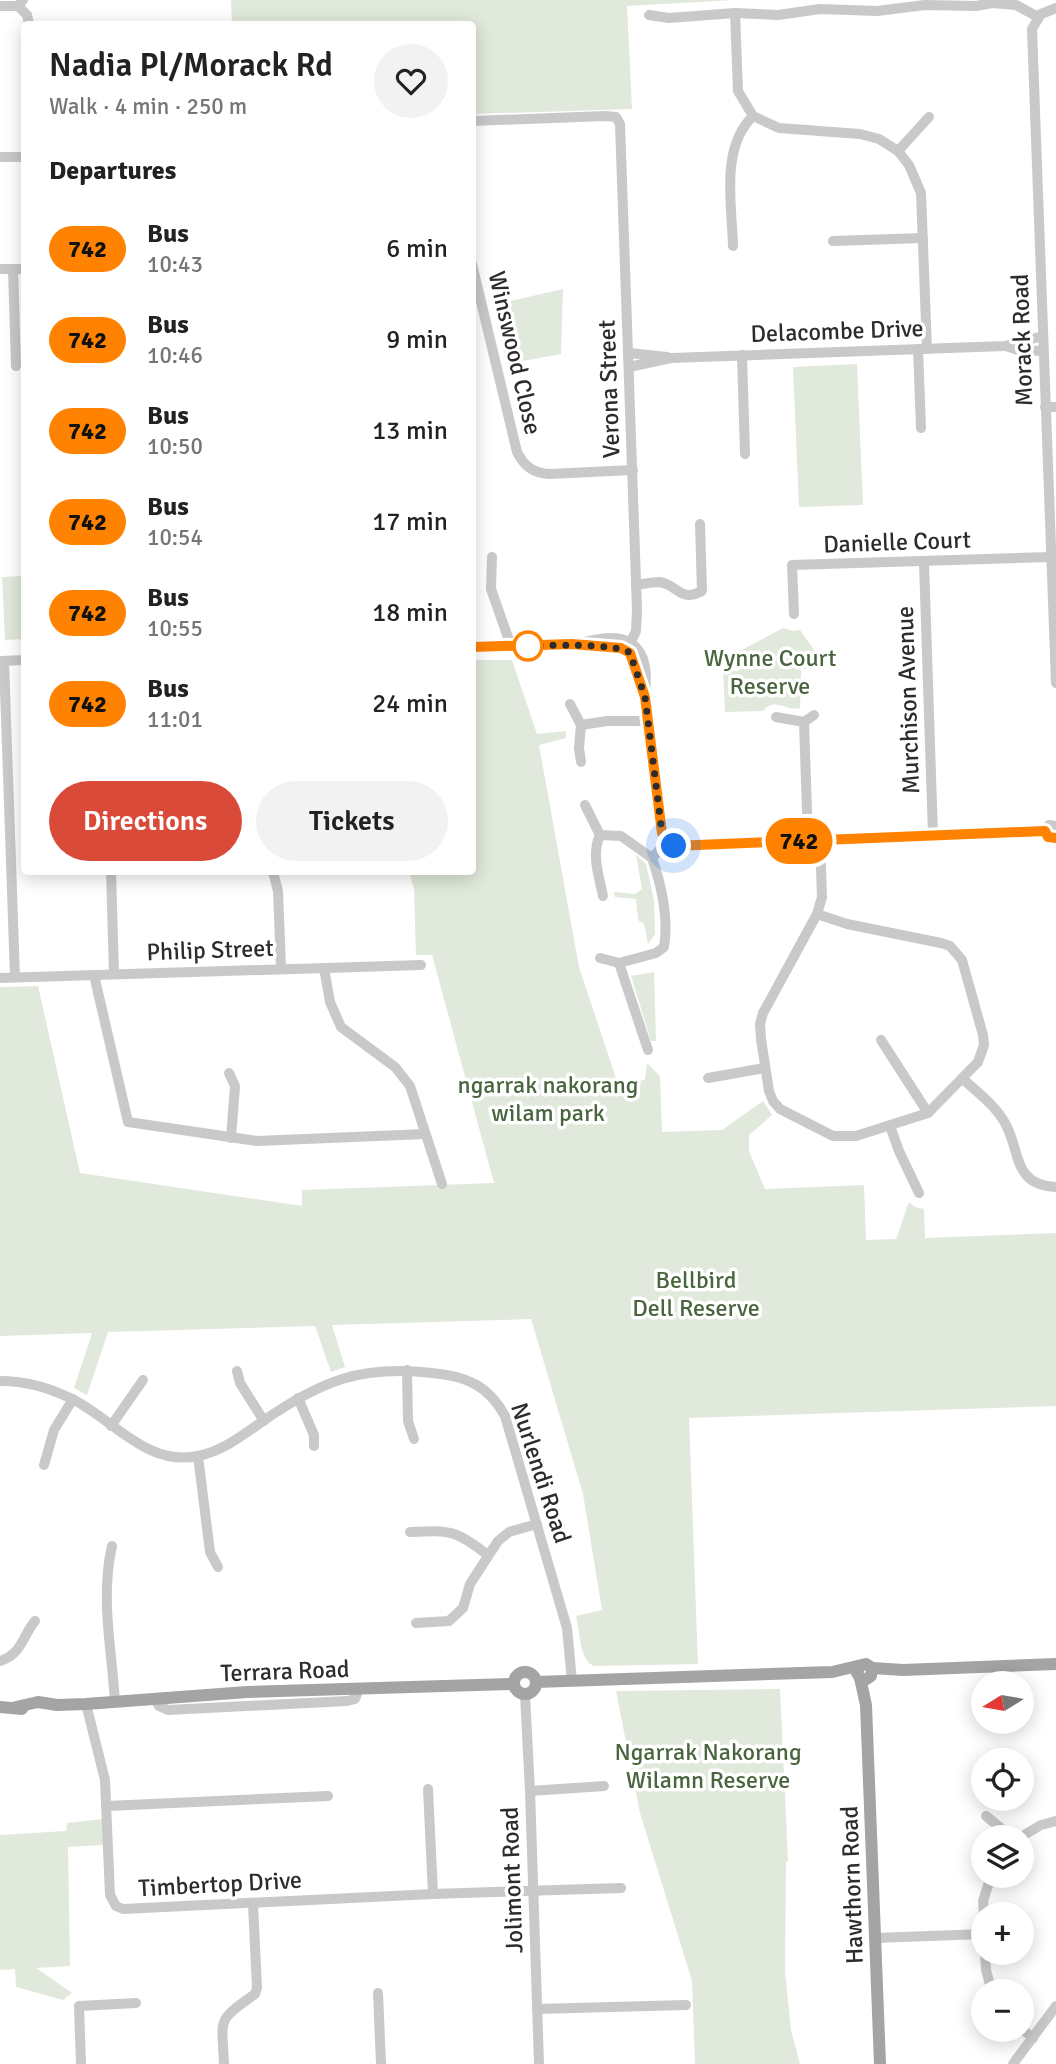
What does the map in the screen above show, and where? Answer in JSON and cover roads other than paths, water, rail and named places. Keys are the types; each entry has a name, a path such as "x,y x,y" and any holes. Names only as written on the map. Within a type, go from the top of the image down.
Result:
{"main road":[{"path":"536,1682 832,1672 865,1674 1056,1664"},
{"path":"524,1672 532,1674 536,1682 534,1690 525,1695 517,1692 514,1684 516,1677 524,1672"},
{"name":"Hawthorn Road","path":"865,1674 880,2064"},
{"name":"Terrara Road","path":"0,1707 19,1707 38,1702 53,1705 86,1704 247,1692 514,1684"}],"street":[{"path":"0,6 20,3 28,21"},
{"path":"649,15 669,18 735,13 778,15 820,9 877,11 926,5 1009,3 1023,7 1038,17 1044,11 1056,8"},
{"path":"735,13 738,91 753,116 779,128 860,134 879,139 898,151 909,165 921,193 921,428"},
{"name":"Morack Road","path":"1038,17 1032,32 1043,351 1051,407 1051,557 1056,683"},
{"name":"Verona Street","path":"476,121 605,116 616,117 620,124 636,585 636,631 629,647"},
{"path":"733,246 731,164 736,141 753,116"},
{"path":"898,151 929,117"},
{"path":"0,157 21,157"},
{"path":"833,241 923,239"},
{"path":"13,269 16,366"},
{"path":"0,270 21,269"},
{"name":"Winswood Close","path":"476,281 517,452 523,463 540,473 549,474 633,470"},
{"name":"Delacombe Drive","path":"629,353 671,358 1005,346 1043,337"},
{"name":"Delacombe Drive","path":"1005,346 1018,350 1043,351"},
{"path":"742,355 745,454"},
{"name":"Delacombe Drive","path":"629,367 671,358"},
{"path":"636,585 661,582 681,595 702,591 701,524"},
{"path":"492,557 491,589 511,646"},
{"name":"Danielle Court","path":"794,614 792,565 1051,557"},
{"name":"Murchison Avenue","path":"924,563 933,835"},
{"path":"476,647 572,644 629,647 645,697 661,824 667,842 674,846 1045,831"},
{"path":"15,977 2,661 21,660"},
{"path":"570,704 581,725 579,748 582,762"},
{"path":"776,717 804,722 814,715"},
{"path":"581,725 607,721 648,721"},
{"path":"804,722 808,840"},
{"path":"585,805 600,835"},
{"path":"1045,831 1049,825 1056,825"},
{"path":"1045,831 1048,837 1056,838"},
{"path":"600,835 621,836 652,858 665,913 664,947 647,957 619,963 600,958"},
{"path":"600,835 595,854 603,896"},
{"path":"817,914 847,924 941,943 950,946 962,960 984,1045 978,1062 928,1113 856,1136 833,1136 780,1109 769,1091 760,1024 817,914 822,898 820,840"},
{"path":"652,858 667,842"},
{"path":"111,875 114,974"},
{"path":"274,875 278,891 281,968"},
{"path":"619,963 648,1050"},
{"name":"Philip Street","path":"0,978 421,965"},
{"path":"324,968 330,1002 341,1027 395,1067 410,1086 442,1184"},
{"path":"94,975 128,1122 257,1141 425,1134"},
{"path":"881,1040 928,1113"},
{"path":"708,1078 765,1068"},
{"path":"229,1073 235,1086 231,1138"},
{"path":"963,1079 1004,1121 1023,1171 1031,1180 1056,1187"},
{"path":"890,1126 919,1193"},
{"path":"407,1370 408,1421 414,1439"},
{"name":"Nurlendi Road","path":"0,1381 38,1386 73,1399 142,1446 184,1458 198,1457 234,1442 318,1387 363,1374 407,1370 456,1375 489,1391 505,1416 567,1628 572,1681"},
{"path":"237,1371 240,1383 264,1420"},
{"path":"111,1426 143,1380"},
{"path":"298,1398 314,1436 314,1446"},
{"path":"44,1465 54,1430 73,1399"},
{"path":"198,1457 210,1552 218,1567"},
{"path":"416,1623 449,1621 463,1608 470,1584 498,1541 509,1532 537,1524"},
{"path":"410,1532 458,1533 488,1555"},
{"path":"112,1546 107,1568 107,1627 113,1657 115,1702"},
{"path":"0,1661 19,1651 28,1629 35,1621"},
{"name":"Jolimont Road","path":"525,1695 539,2064"},
{"name":"Timbertop Drive","path":"86,1704 105,1780 110,1895 116,1906 123,1909 621,1888"},
{"path":"530,1791 604,1786"},
{"path":"428,1789 433,1894"},
{"path":"107,1806 328,1796"},
{"path":"986,1816 997,1825"},
{"path":"1034,1829 1056,1821"},
{"path":"225,2064 222,2023 225,2016 255,1994 257,1988 253,1904"},
{"path":"875,1938 971,1934"},
{"path":"378,1993 381,2064"},
{"path":"82,2064 79,2006 135,2003"},
{"path":"537,2009 686,2005"},
{"path":"1034,2037 1056,2006"},
{"path":"1013,2064 1030,2042"}],"park label":[{"name":"Wynne Court Reserve","path":"770,672"},
{"name":"ngarrak nakorang wilam park","path":"548,1099"},
{"name":"Bellbird Dell Reserve","path":"696,1294"},
{"name":"Ngarrak Nakorang Wilamn Reserve","path":"708,1766"}]}
